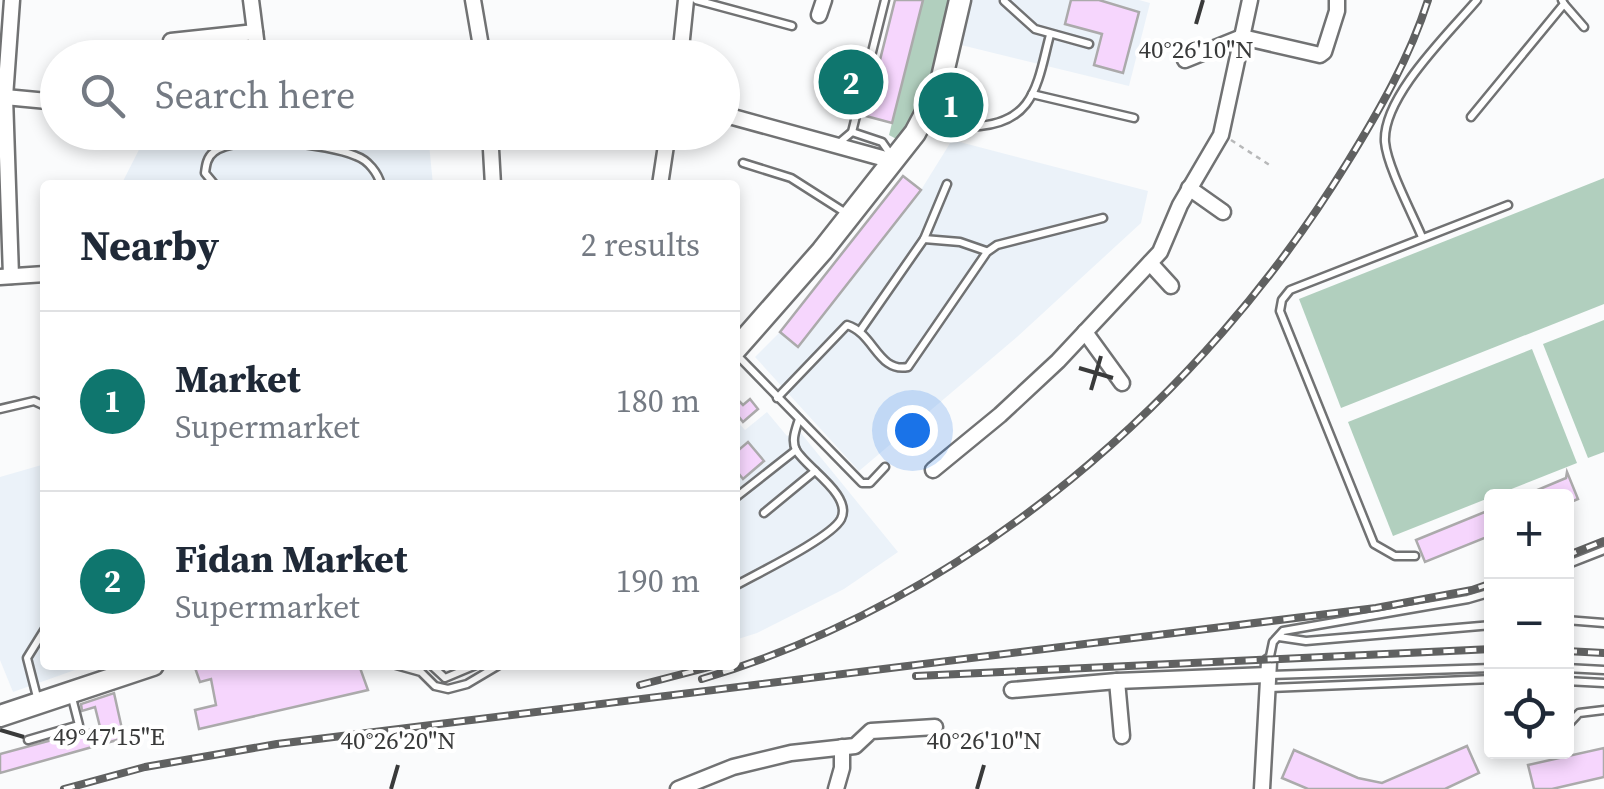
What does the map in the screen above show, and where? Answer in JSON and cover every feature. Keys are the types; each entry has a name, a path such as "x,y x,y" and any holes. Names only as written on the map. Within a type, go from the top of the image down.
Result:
{"main road":[{"path":"740,345 850,216 925,117 945,68 960,0"},
{"path":"0,716 138,670"}],"street":[{"path":"12,0 5,97 5,277 40,274"},
{"path":"251,0 256,40"},
{"path":"474,0 480,40"},
{"path":"682,40 686,0"},
{"path":"819,16 824,0"},
{"path":"933,470 1000,415 1084,332 1165,243 1189,188 1221,135 1250,0"},
{"path":"1185,60 1242,38 1320,54 1338,11 1337,0"},
{"path":"5,97 40,100"},
{"path":"740,119 893,161"},
{"path":"491,150 492,180"},
{"path":"661,180 665,150"},
{"path":"1189,188 1223,212"},
{"path":"1150,262 1171,286"},
{"path":"1084,332 1122,382"},
{"path":"1012,690 1268,675 1262,789"},
{"path":"1118,682 1122,736"},
{"path":"678,789 733,767 791,753 856,746 871,731 935,727"},
{"path":"836,789 842,747"}],"lane":[{"path":"696,0 728,3 792,26"},
{"path":"838,145 852,132 885,0"},
{"path":"1422,237 1387,152 1386,130 1392,112 1425,61 1477,0"},
{"path":"1004,1 1035,29 1089,44"},
{"path":"1471,117 1563,2 1584,26"},
{"path":"925,117 961,128 990,123 1020,110 1032,94 1050,35"},
{"path":"1032,94 1134,118"},
{"path":"852,132 886,144 893,161"},
{"path":"210,180 205,174 206,162 218,150"},
{"path":"332,150 358,156 380,180"},
{"path":"744,163 791,178 850,216"},
{"path":"860,332 924,239 947,184"},
{"path":"1415,556 1394,556 1374,544 1280,311 1282,300 1290,290 1508,205"},
{"path":"777,398 847,326 860,332 887,364 894,368 908,366 986,252 997,245 1103,218"},
{"path":"924,239 960,242 986,252"},
{"path":"740,357 862,483 870,482 885,468"},
{"path":"0,409 34,401 40,404"},
{"path":"740,583 826,534 841,518 843,510 837,494 796,450 798,420"},
{"path":"740,494 796,450"},
{"path":"764,513 815,471"},
{"path":"1574,562 1604,550"},
{"path":"1268,675 1278,636 1293,628 1484,594"},
{"path":"1574,621 1604,623"},
{"path":"1278,636 1306,640 1484,626"},
{"path":"38,703 27,658 40,638"},
{"path":"1268,675 1484,668"},
{"path":"1574,668 1604,670"},
{"path":"414,670 442,689 467,684 491,670"},
{"path":"434,670 444,678 464,670"},
{"path":"1268,675 1484,680"},
{"path":"1574,681 1604,683"},
{"path":"28,740 79,724 70,693"},
{"path":"1574,719 1579,713 1604,710"}],"path":[{"path":"1221,135 1271,166"}],"shaded area":[{"path":"971,0 1150,3 1129,86 961,45"},
{"path":"952,140 1148,191 1141,223 1017,337 859,471 755,357 780,332 798,346 921,190"},
{"path":"139,150 430,150 433,180 124,180"},
{"path":"767,412 787,436 800,432 898,552 844,589 740,638 740,424 745,430"},
{"path":"40,465 40,670 75,670 13,692 0,660 0,477"}],"green space":[{"path":"923,0 951,0 930,85 900,141 889,135"},
{"path":"1604,178 1604,304 1341,408 1299,299"},
{"path":"1604,320 1604,452 1588,458 1543,344"},
{"path":"1532,349 1577,463 1511,489 1484,489 1484,500 1393,536 1348,422"}],"building":[{"path":"895,0 923,0 892,123 866,116"},
{"path":"1071,0 1099,0 1139,12 1123,73 1094,65 1102,34 1065,24"},
{"path":"903,176 921,190 798,347 780,332"},
{"path":"750,399 758,409 743,422 740,402 743,405"},
{"path":"748,442 764,461 743,479 740,475 740,449"},
{"path":"1567,472 1574,489 1540,489 1566,478"},
{"path":"1484,512 1484,538 1425,562 1416,540"},
{"path":"196,670 361,670 368,690 199,729 195,710 216,705 211,679 200,682"},
{"path":"114,693 124,738 0,773 0,754 100,727 95,707 82,711 81,704"},
{"path":"1467,746 1479,773 1445,789 1308,789 1282,778 1294,750 1358,778 1382,783"},
{"path":"1604,748 1604,777 1552,789 1534,789 1528,765 1574,759 1574,755"}],"railway":[{"path":"740,666 801,644 895,598 986,543 1071,479 1150,409 1223,332 1289,250 1382,104 1428,0"},
{"path":"1574,553 1604,541"},
{"path":"64,789 145,767 277,744 1376,608 1484,586"},
{"path":"916,676 1484,649"},
{"path":"1574,651 1604,653"},
{"path":"640,685 698,670"},
{"path":"702,679 727,670"}],"place":[{"name":"Fidan Market","path":"851,82"},
{"name":"Market","path":"951,105"}]}
